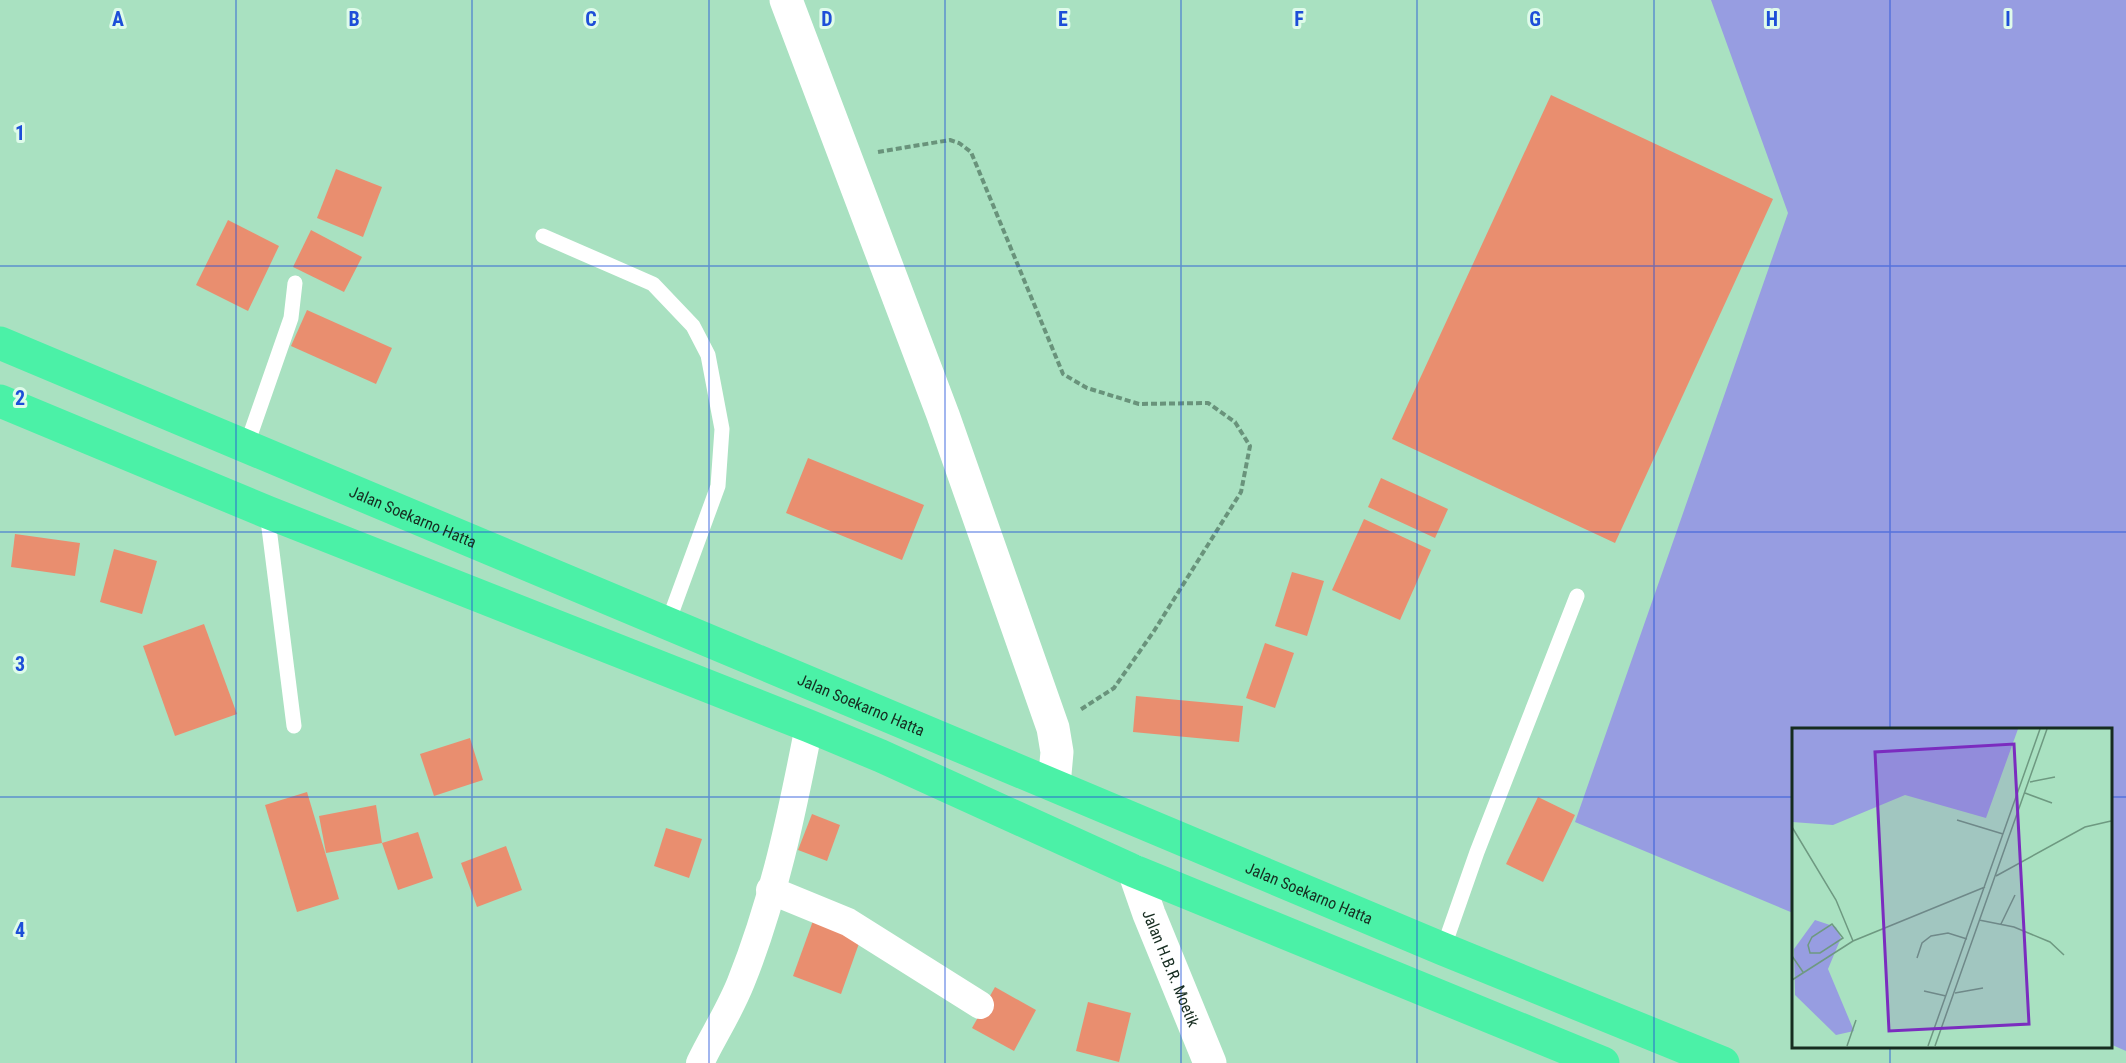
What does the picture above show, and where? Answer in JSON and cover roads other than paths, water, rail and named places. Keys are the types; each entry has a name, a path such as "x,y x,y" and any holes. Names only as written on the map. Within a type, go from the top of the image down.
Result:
{"highway":[{"name":"Jalan Soekarno Hatta","path":"0,343 1443,950 1724,1063"},
{"path":"0,401 267,513 809,726 881,756 1134,871 1604,1063"}],"street":[{"path":"786,0 942,415 1053,728 1057,752 1054,785"},
{"path":"699,1063 740,984 759,933 789,826 809,726"},
{"name":"Jalan H.B.R. Moetik","path":"1134,871 1149,914 1210,1063"},
{"path":"770,890 848,921 980,1005"}],"lane":[{"path":"543,236 653,284 693,326 708,355 722,429 718,486 667,625"},
{"path":"246,447 291,318 295,283"},
{"path":"267,513 294,726"},
{"path":"1443,950 1477,852 1577,596"}]}
